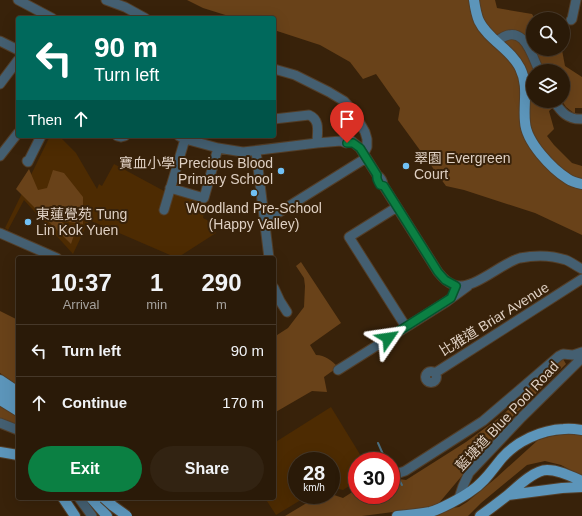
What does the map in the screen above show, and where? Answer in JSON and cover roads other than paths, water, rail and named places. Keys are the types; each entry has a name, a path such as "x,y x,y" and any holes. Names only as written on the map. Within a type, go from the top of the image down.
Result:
{"main road":[{"path":"474,0 479,22 486,32 515,60 523,75 526,87 525,124 527,133 556,170 568,179 582,184"},
{"path":"0,380 16,391"},
{"path":"0,390 16,401"},
{"path":"0,400 16,410"},
{"path":"397,516 431,512 459,498 480,484 506,454 518,444 541,433 557,429 582,430"},
{"path":"0,452 16,455"},
{"path":"480,516 508,495 518,485 534,474 545,470 560,472 582,481"},
{"path":"560,472 564,477 565,482 562,488"},
{"path":"508,495 582,487"},
{"path":"64,500 75,516"},
{"path":"93,500 107,516"},
{"path":"106,500 127,516"},
{"path":"109,500 116,516"}],"street":[{"path":"18,0 46,16"},
{"path":"106,0 125,7 141,16"},
{"path":"571,20 576,0"},
{"path":"496,42 502,37 509,35 520,37 528,45 536,64"},
{"path":"0,41 16,49"},
{"path":"0,84 16,63"},
{"path":"265,221 365,156 367,147 365,132 353,112 344,101 295,75 276,70"},
{"path":"559,108 565,115 575,119 582,119"},
{"path":"276,119 309,115 313,117 318,126 317,143"},
{"path":"0,156 16,136"},
{"path":"27,161 28,162 40,138"},
{"path":"164,210 182,138"},
{"path":"185,138 218,148 243,152 317,143 341,142 344,139 349,139 360,148 377,175 384,183 384,186 392,194 397,207 438,272 445,280 456,286 468,285"},
{"path":"170,188 204,198 218,148"},
{"path":"256,151 269,256"},
{"path":"397,207 349,237 406,327"},
{"path":"0,233 52,256"},
{"path":"338,370 451,298 468,285 518,259 530,256 551,257 565,260 580,268"},
{"name":"比雅道 Briar Avenue","path":"568,288 576,278 580,268"},
{"name":"比雅道 Briar Avenue","path":"435,373 582,280"},
{"path":"451,298 456,286"},
{"path":"276,292 287,312"},
{"path":"400,473 405,471 465,431 479,424 563,354 573,355 582,352"},
{"path":"557,358 564,356 574,365"},
{"name":"藍塘道 Blue Pool Road","path":"459,498 470,473 527,412 582,358"},
{"path":"0,423 16,429"},
{"path":"80,500 92,516"}],"waterway":[{"path":"378,443 382,452"},
{"path":"400,482 402,485"}],"place":[{"name":"翠園 Evergreen Court","path":"406,166"},
{"name":"寶血小學 Precious Blood Primary School","path":"281,171"},
{"name":"Woodland Pre-School (Happy Valley)","path":"254,193"},
{"name":"東蓮覺苑 Tung Lin Kok Yuen","path":"28,222"}]}
